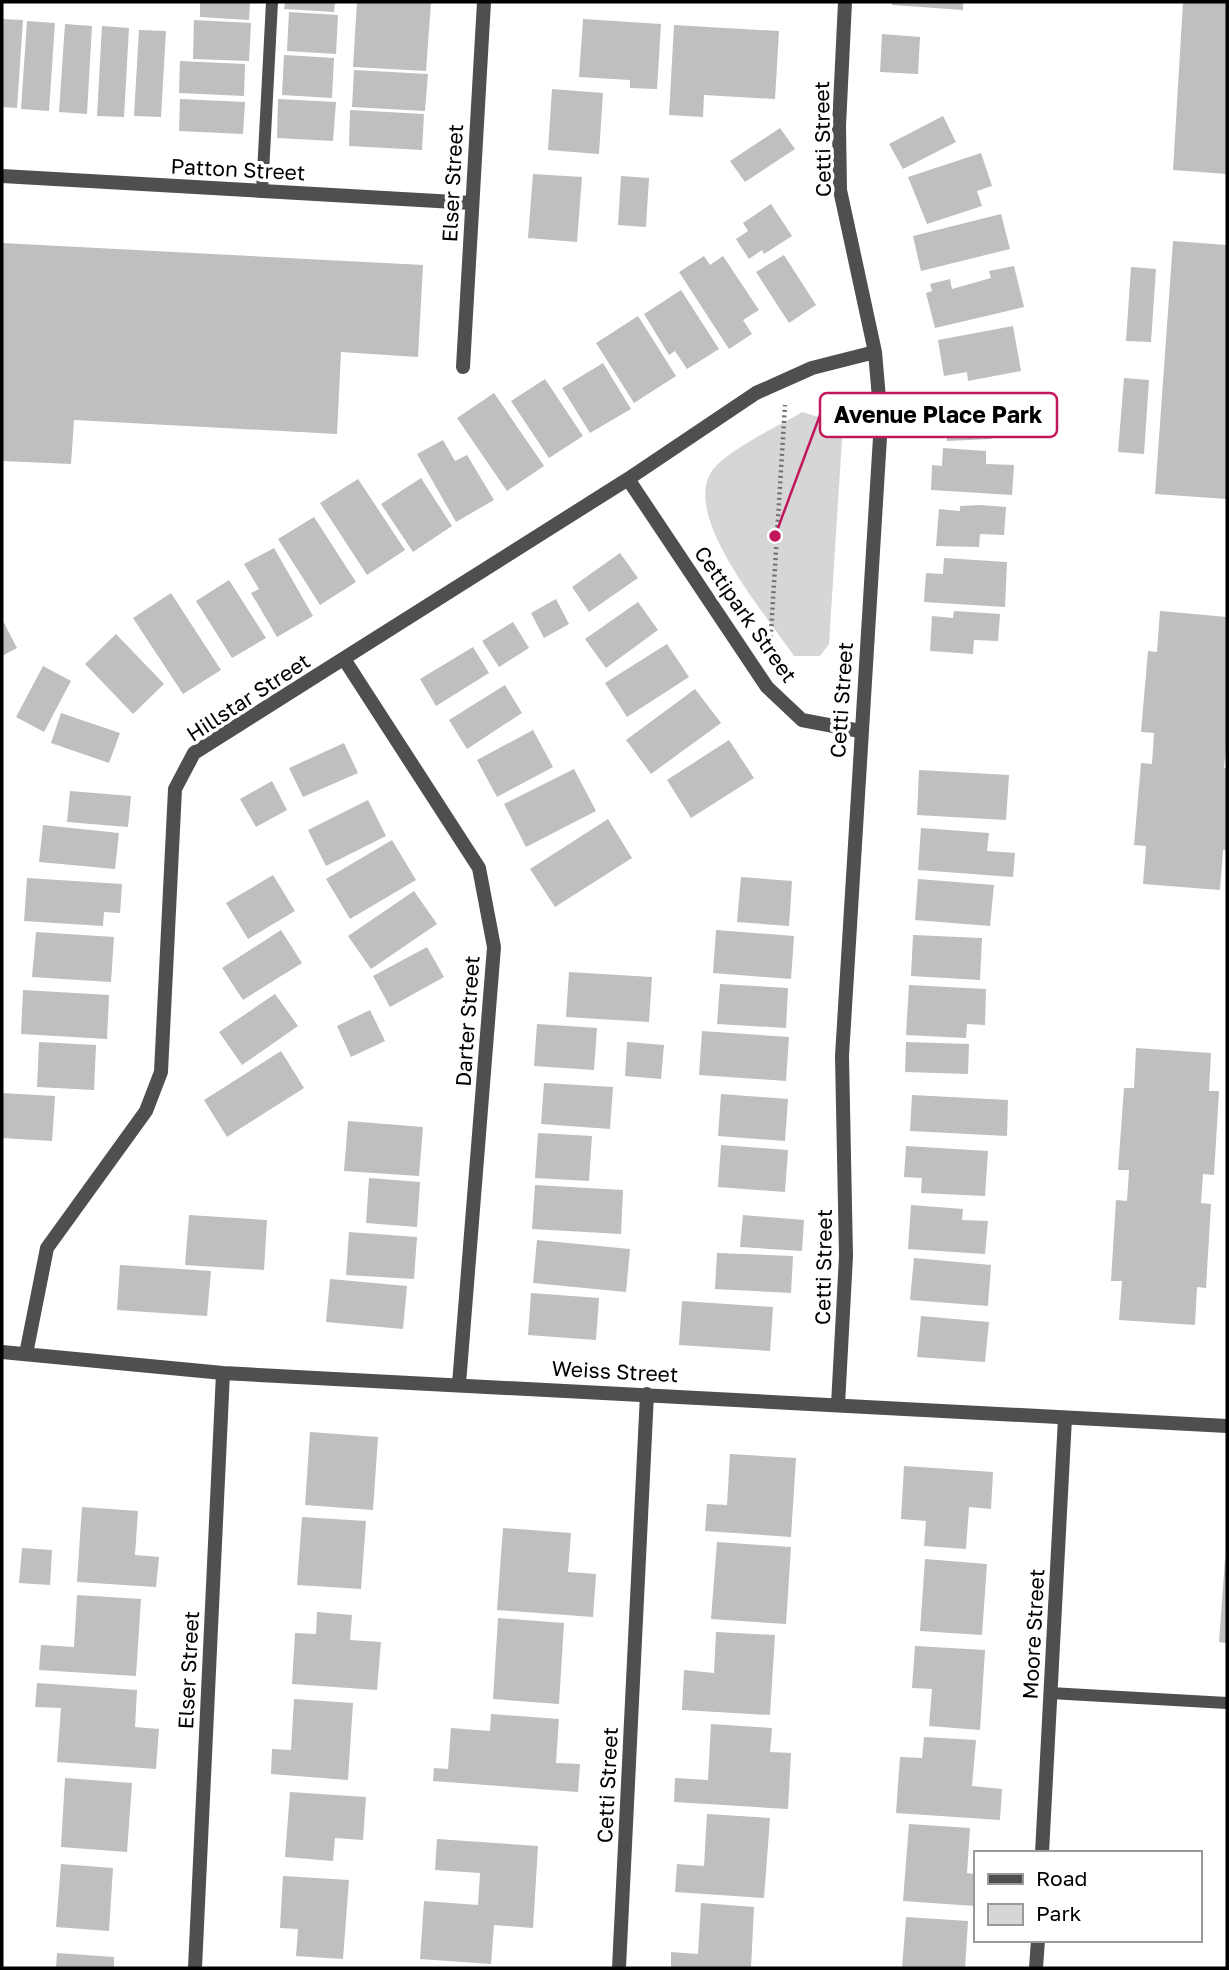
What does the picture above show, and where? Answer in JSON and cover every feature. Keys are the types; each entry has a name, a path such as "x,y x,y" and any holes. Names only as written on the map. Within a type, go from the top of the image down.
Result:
{"street":[{"name":"Elser Street","path":"463,367 484,2"},
{"name":"Cetti Street","path":"838,1405 846,1256 842,1056 881,421 875,352 840,190 839,126 845,2"},
{"name":"Patton Street","path":"2,176 472,203"},
{"name":"Hillstar Street","path":"26,1354 47,1248 146,1111 161,1072 175,789 194,753 628,479 756,393 813,368 875,352"},
{"name":"Cettipark Street","path":"628,479 767,687 802,720 860,731"},
{"name":"Darter Street","path":"344,659 480,868 494,947 460,1384"},
{"name":"Weiss Street","path":"2,1352 223,1373 1227,1426"},
{"name":"Elser Street","path":"195,1968 223,1373"},
{"name":"Cetti Street","path":"619,1968 647,1394"},
{"name":"Moore Street","path":"1042,1851 1065,1418"},
{"path":"1036,1968 1038,1942"}],"lane":[{"path":"262,192 272,2"},
{"path":"1051,1693 1227,1703"}],"path":[{"path":"767,687 786,380"}],"green space":[{"path":"802,412 843,424 829,644 820,656 794,656 766,618 719,543 709,518 705,496 709,476 725,458"}],"building":[{"path":"200,2 250,2 249,20 200,17"},
{"path":"285,2 335,2 334,12 284,9"},
{"path":"357,2 431,2 426,71 353,67"},
{"path":"892,2 963,2 963,10 892,5"},
{"path":"1183,2 1227,2 1227,174 1173,170"},
{"path":"289,12 338,15 336,54 287,51"},
{"path":"2,19 23,20 17,108 2,107"},
{"path":"583,19 661,24 657,89 630,88 630,80 579,77"},
{"path":"194,20 251,23 249,61 193,59"},
{"path":"27,21 55,23 49,111 21,109"},
{"path":"65,24 92,26 87,114 59,112"},
{"path":"674,25 779,31 775,99 704,95 703,117 669,115"},
{"path":"102,26 129,28 124,117 97,116"},
{"path":"139,30 166,31 161,117 134,116"},
{"path":"882,34 920,37 918,74 880,72"},
{"path":"284,55 334,58 332,98 282,95"},
{"path":"180,61 245,64 244,96 179,93"},
{"path":"354,70 428,74 425,111 352,107"},
{"path":"552,89 603,93 599,154 548,150"},
{"path":"180,99 245,102 243,134 179,131"},
{"path":"278,99 336,102 333,141 277,138"},
{"path":"350,110 424,114 422,150 349,146"},
{"path":"943,116 956,142 903,169 889,144"},
{"path":"780,128 795,149 745,182 730,161"},
{"path":"981,153 992,186 977,191 982,206 927,224 908,177"},
{"path":"533,174 582,177 577,242 528,238"},
{"path":"621,176 649,178 646,227 618,225"},
{"path":"771,204 792,236 764,254 762,250 749,259 736,239 748,231 743,223"},
{"path":"1001,214 1010,249 921,271 913,236"},
{"path":"1173,241 1227,245 1227,499 1155,494"},
{"path":"2,243 423,265 418,357 341,352 337,434 74,420 71,464 2,461"},
{"path":"784,255 816,305 789,323 756,272"},
{"path":"704,256 710,265 723,256 759,310 743,320 752,334 729,349 679,272"},
{"path":"1014,266 1024,307 935,328 926,293 932,291 930,284 950,279 952,289 991,278 989,271"},
{"path":"1131,267 1156,269 1151,342 1126,341"},
{"path":"681,290 719,349 687,369 675,351 669,355 644,314"},
{"path":"638,316 676,376 634,403 596,343"},
{"path":"1013,326 1021,371 968,381 967,372 944,376 938,340"},
{"path":"603,363 631,409 590,433 562,388"},
{"path":"1124,378 1149,380 1144,454 1118,452"},
{"path":"545,379 583,436 549,458 511,401"},
{"path":"494,393 544,466 507,491 457,418"},
{"path":"1018,393 1019,424 991,426 992,439 947,441 946,423 936,423 935,397"},
{"path":"443,440 455,461 467,455 494,500 456,522 417,454"},
{"path":"943,448 986,451 986,464 1014,465 1012,495 931,490 932,465 942,466"},
{"path":"421,478 452,526 413,552 381,504"},
{"path":"358,479 405,550 367,575 320,503"},
{"path":"960,506 1006,507 1004,535 980,534 979,547 936,546 939,509 960,511"},
{"path":"314,517 356,582 320,605 278,539"},
{"path":"274,548 313,616 277,637 251,593 259,589 244,564"},
{"path":"620,553 638,578 589,612 572,587"},
{"path":"944,558 1007,562 1005,607 924,602 926,573 943,574"},
{"path":"229,580 266,638 232,658 196,601"},
{"path":"171,593 221,670 183,694 133,618"},
{"path":"556,599 569,624 544,638 531,613"},
{"path":"638,602 658,630 606,668 585,639"},
{"path":"954,611 1000,614 998,641 974,640 973,654 930,651 932,616 953,618"},
{"path":"1160,611 1227,617 1227,736 1224,768 1227,768 1227,850 1223,850 1220,890 1143,884 1146,846 1134,845 1141,763 1152,764 1154,733 1141,732 1148,651 1157,652"},
{"path":"2,619 17,648 2,656"},
{"path":"513,622 529,648 499,667 482,641"},
{"path":"116,634 164,684 133,714 85,664"},
{"path":"667,644 689,677 627,717 605,683"},
{"path":"473,647 489,673 436,706 420,679"},
{"path":"43,666 71,681 44,732 16,717"},
{"path":"505,685 522,713 467,749 449,720"},
{"path":"695,689 721,723 651,774 626,740"},
{"path":"61,713 120,733 109,763 51,743"},
{"path":"533,730 553,767 497,797 477,760"},
{"path":"729,740 754,778 691,818 667,780"},
{"path":"344,743 358,773 303,797 289,768"},
{"path":"574,769 596,811 526,847 504,804"},
{"path":"919,770 1009,775 1006,820 917,815"},
{"path":"272,781 287,810 256,827 240,799"},
{"path":"70,791 131,796 128,827 67,822"},
{"path":"368,800 386,836 326,866 308,830"},
{"path":"608,819 632,858 555,907 530,869"},
{"path":"43,825 119,833 115,869 39,862"},
{"path":"921,828 989,833 987,851 1015,853 1013,877 918,870"},
{"path":"392,840 416,880 350,919 326,879"},
{"path":"273,875 295,911 248,939 226,903"},
{"path":"741,877 792,881 789,926 737,922"},
{"path":"27,878 122,884 120,913 104,912 103,926 24,921"},
{"path":"918,879 994,885 990,926 915,920"},
{"path":"414,891 437,924 371,969 348,936"},
{"path":"281,930 302,963 243,1000 222,968"},
{"path":"716,930 794,936 791,979 713,973"},
{"path":"36,932 114,937 111,982 32,977"},
{"path":"913,935 982,938 980,980 911,976"},
{"path":"427,947 444,977 390,1007 373,976"},
{"path":"569,972 652,977 649,1022 566,1017"},
{"path":"720,984 788,988 786,1028 717,1024"},
{"path":"909,985 986,989 985,1025 967,1024 966,1038 906,1035"},
{"path":"23,990 109,995 107,1039 21,1034"},
{"path":"275,994 298,1026 242,1065 219,1032"},
{"path":"370,1010 385,1041 351,1057 337,1026"},
{"path":"537,1024 597,1028 594,1070 534,1066"},
{"path":"702,1031 789,1037 786,1081 699,1075"},
{"path":"39,1042 96,1045 94,1090 37,1087"},
{"path":"627,1042 664,1045 661,1079 625,1076"},
{"path":"906,1042 969,1044 968,1074 905,1072"},
{"path":"1136,1048 1211,1053 1209,1091 1219,1091 1214,1175 1203,1174 1201,1203 1211,1204 1206,1288 1197,1287 1195,1325 1119,1320 1122,1281 1111,1281 1116,1200 1127,1201 1129,1170 1118,1170 1124,1088 1134,1088"},
{"path":"281,1051 304,1088 227,1137 204,1100"},
{"path":"544,1083 613,1087 610,1129 541,1124"},
{"path":"2,1093 55,1096 52,1141 2,1138"},
{"path":"721,1094 788,1099 785,1141 718,1136"},
{"path":"912,1095 1008,1100 1007,1136 910,1131"},
{"path":"348,1121 423,1127 419,1176 344,1171"},
{"path":"538,1133 592,1136 589,1181 535,1178"},
{"path":"721,1145 788,1150 785,1192 718,1187"},
{"path":"906,1146 988,1151 985,1196 921,1193 922,1178 904,1177"},
{"path":"369,1178 420,1182 417,1227 366,1223"},
{"path":"535,1185 623,1190 621,1234 532,1229"},
{"path":"911,1205 963,1209 962,1220 988,1221 985,1254 908,1249"},
{"path":"189,1215 267,1220 264,1270 185,1265"},
{"path":"743,1215 804,1220 802,1251 740,1247"},
{"path":"349,1232 417,1237 414,1279 346,1275"},
{"path":"537,1240 630,1249 626,1292 533,1283"},
{"path":"717,1253 793,1256 791,1293 715,1289"},
{"path":"914,1258 991,1265 988,1306 910,1300"},
{"path":"120,1265 211,1271 207,1316 117,1310"},
{"path":"330,1279 407,1286 403,1329 326,1322"},
{"path":"531,1293 599,1298 596,1340 528,1335"},
{"path":"682,1301 773,1307 770,1351 679,1345"},
{"path":"921,1316 989,1322 985,1362 917,1357"},
{"path":"310,1432 378,1437 373,1510 305,1505"},
{"path":"730,1454 796,1458 791,1537 705,1531 707,1504 727,1505"},
{"path":"904,1466 993,1472 991,1509 969,1507 966,1549 924,1546 926,1521 901,1519"},
{"path":"82,1507 138,1511 135,1555 159,1557 156,1587 77,1582"},
{"path":"302,1517 366,1521 361,1589 297,1585"},
{"path":"503,1528 571,1533 568,1572 596,1574 593,1617 497,1610"},
{"path":"717,1542 791,1547 786,1624 711,1619"},
{"path":"22,1548 52,1550 50,1585 19,1583"},
{"path":"925,1559 987,1564 982,1635 920,1631"},
{"path":"1227,1559 1227,1643 1219,1642"},
{"path":"77,1595 141,1599 136,1676 39,1670 41,1645 74,1647"},
{"path":"317,1612 352,1615 350,1640 381,1642 377,1690 292,1684 295,1633 316,1634"},
{"path":"498,1618 564,1623 559,1704 493,1699"},
{"path":"716,1632 775,1635 770,1715 682,1710 684,1670 714,1673"},
{"path":"915,1646 985,1650 980,1730 929,1726 932,1689 912,1688"},
{"path":"37,1683 137,1690 135,1727 159,1729 156,1769 57,1762 61,1708 35,1707"},
{"path":"294,1699 353,1703 348,1780 271,1774 272,1749 291,1750"},
{"path":"491,1714 559,1719 556,1763 580,1764 578,1792 433,1781 434,1768 448,1769 451,1728 490,1731"},
{"path":"711,1724 772,1728 770,1752 791,1753 788,1809 674,1802 675,1778 708,1780"},
{"path":"924,1737 976,1740 972,1786 1002,1789 1000,1820 896,1813 900,1757 922,1758"},
{"path":"65,1778 132,1783 127,1852 61,1847"},
{"path":"290,1792 366,1797 363,1840 335,1838 333,1861 285,1857"},
{"path":"707,1814 770,1818 764,1898 675,1892 677,1864 704,1866"},
{"path":"909,1824 970,1828 967,1873 974,1874 974,1906 903,1901"},
{"path":"437,1839 538,1846 533,1928 494,1925 491,1964 420,1959 424,1901 478,1905 480,1873 435,1870"},
{"path":"61,1864 113,1868 109,1931 56,1927"},
{"path":"283,1876 349,1880 343,1959 296,1956 298,1929 280,1928"},
{"path":"701,1903 754,1907 751,1968 671,1968 671,1952 698,1954"},
{"path":"906,1917 968,1921 965,1968 902,1968"},
{"path":"57,1953 114,1957 114,1968 56,1968"}],"place":[{"name":"Avenue Place Park","path":"775,536"}]}
